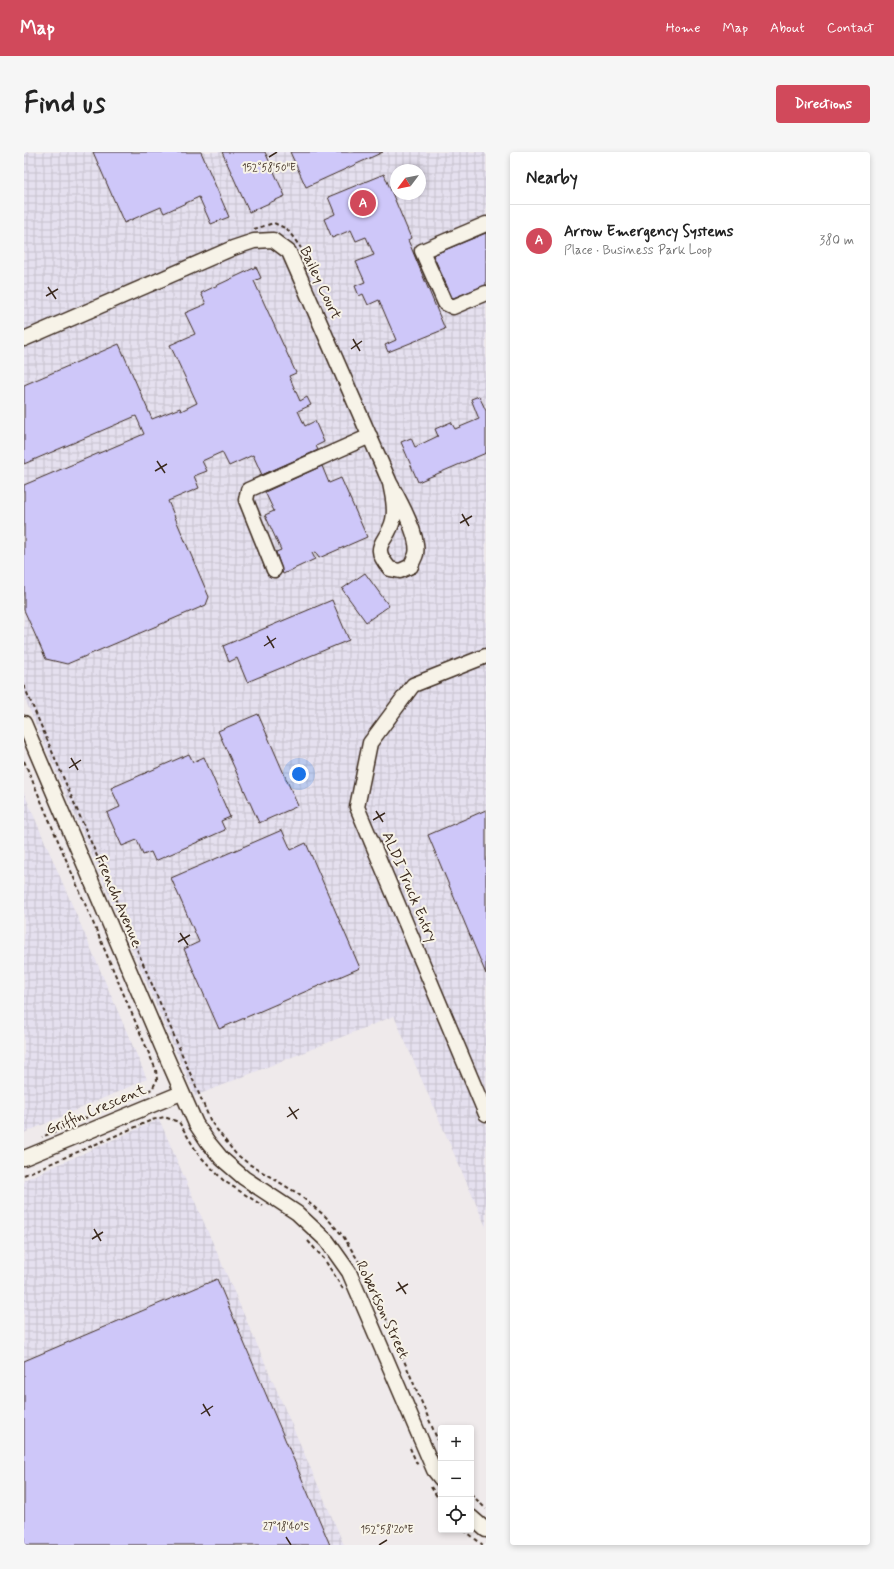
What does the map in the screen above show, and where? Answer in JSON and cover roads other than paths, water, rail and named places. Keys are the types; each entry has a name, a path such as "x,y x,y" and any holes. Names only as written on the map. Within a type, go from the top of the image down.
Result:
{"street":[{"path":"486,224 422,251 445,303 453,307 486,293"},
{"name":"Bailey Court","path":"24,339 233,248 254,241 273,240 289,252 390,482 400,500 415,540 416,553 411,566 400,570 390,569 381,559 380,547 393,521 394,507 390,482"},
{"path":"274,570 246,500 248,490 370,436"},
{"name":"ALDI Truck Entry","path":"486,656 413,686 370,743 357,807 486,1114"},
{"name":"French Avenue","path":"24,723 182,1093"},
{"name":"Griffin Crescent","path":"24,1158 182,1093"},
{"name":"Robertson Street","path":"182,1093 196,1124 222,1159 244,1178 298,1213 327,1240 349,1272 434,1470 435,1481"},
{"path":"474,1520 486,1530"}],"place":[{"name":"Arrow Emergency Systems","path":"363,203"}]}
